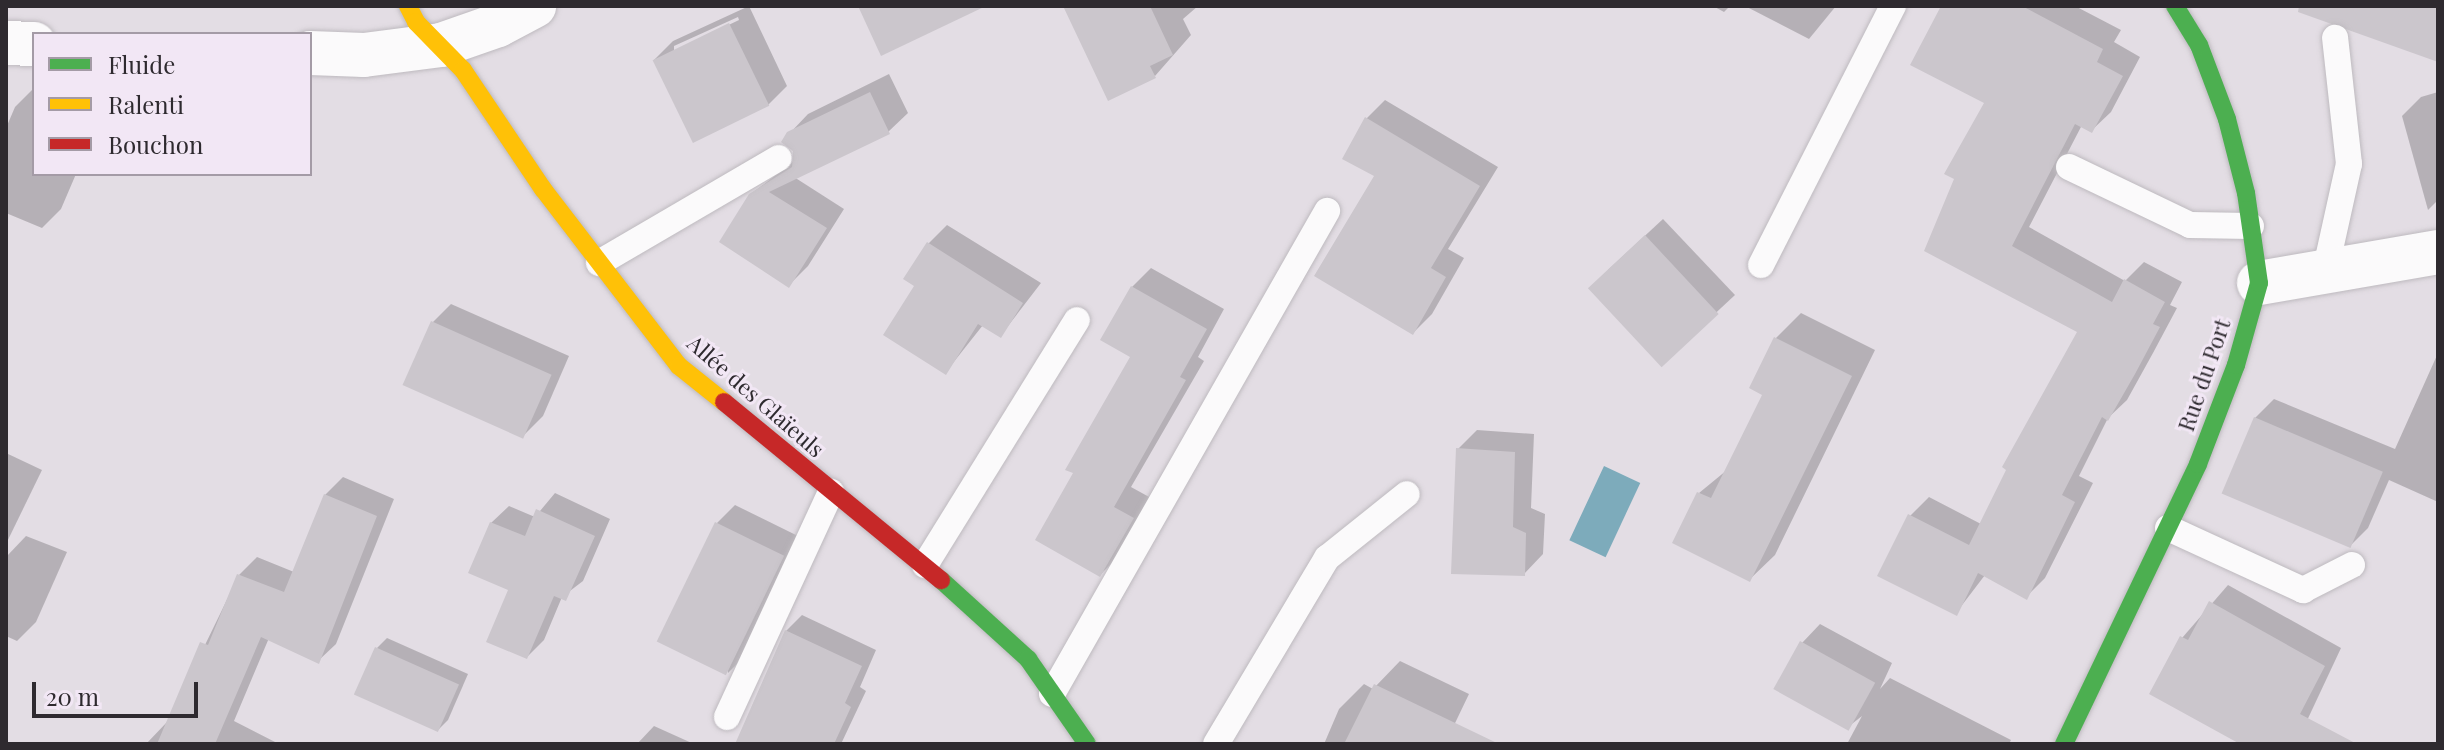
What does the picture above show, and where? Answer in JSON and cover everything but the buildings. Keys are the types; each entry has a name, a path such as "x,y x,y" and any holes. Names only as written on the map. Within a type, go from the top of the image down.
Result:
{"street":[{"name":"Allée des Glaïeuls","path":"408,6 416,22 441,45 599,263 679,366 925,565 1028,659 1087,744"},
{"path":"312,53 364,55 441,45 498,25 534,6"},
{"name":"Rue du Port","path":"2064,744 2168,528 2236,365 2259,283 2251,226 2227,119 2199,45 2175,6"},
{"path":"6,43 32,44"},
{"path":"2259,283 2438,252"}],"lane":[{"path":"1761,265 1893,6"},
{"path":"2325,272 2349,164 2335,38"},
{"path":"599,263 779,158"},
{"path":"2069,167 2190,225 2251,226"},
{"path":"1052,694 1327,211"},
{"path":"925,565 1077,320"},
{"path":"727,717 831,492"},
{"path":"1216,744 1327,558 1407,494"},
{"path":"2168,528 2303,590 2352,565"}],"water":[{"path":"1604,466 1640,483 1606,557 1569,540"}],"traffic: fast":[{"path":"2064,744 2198,464 2236,365 2259,283 2246,193 2227,119 2199,45 2175,6"},
{"path":"941,580 1028,659 1087,744"}],"traffic: slow":[{"path":"408,6 416,22 463,70 543,189 679,366 724,402"}],"traffic: jam":[{"path":"724,402 941,580"}]}
